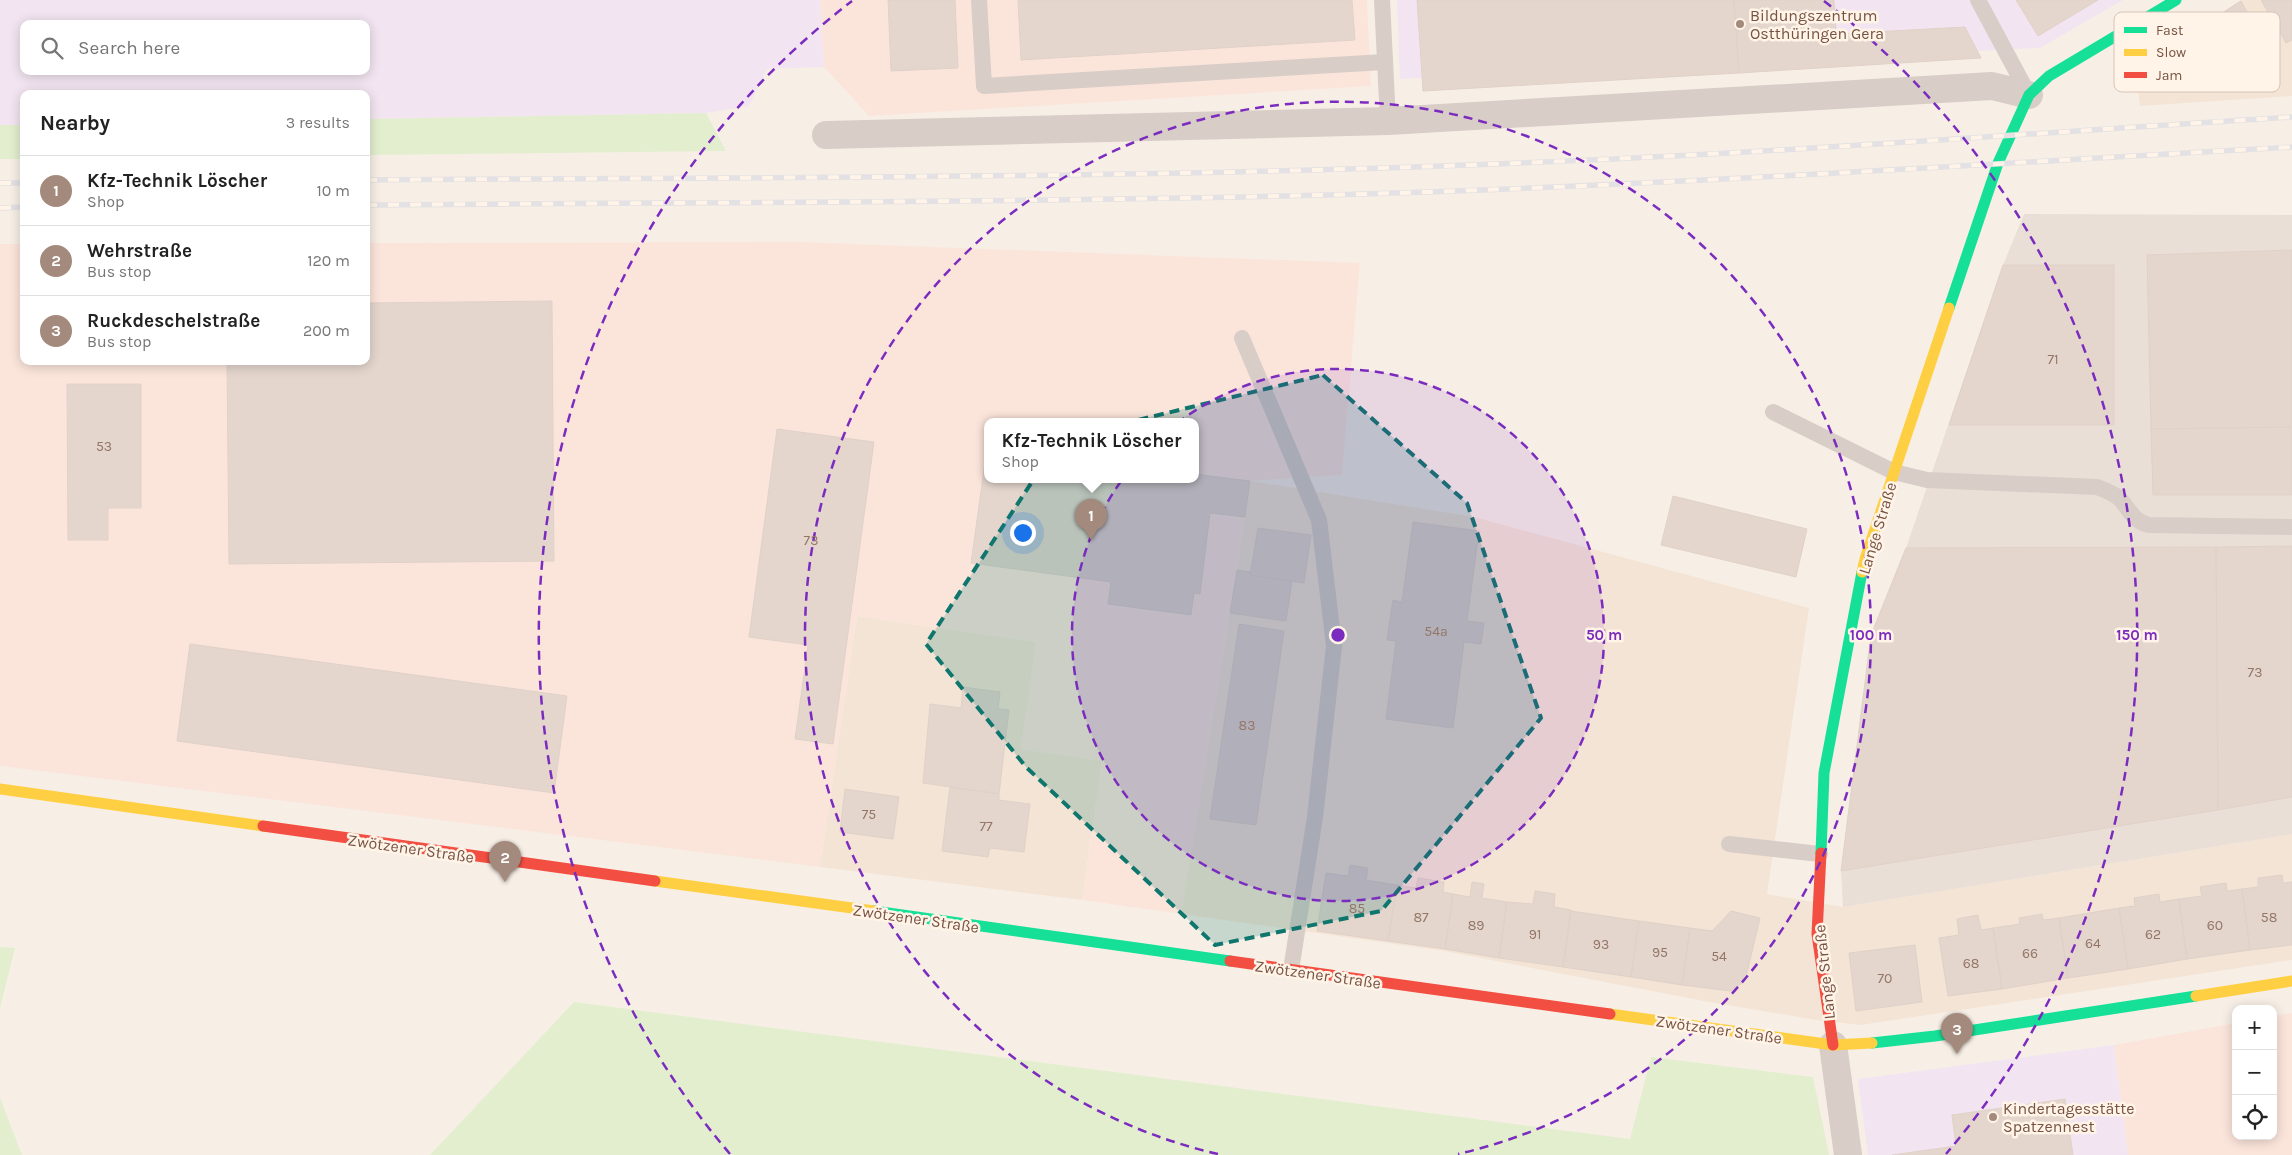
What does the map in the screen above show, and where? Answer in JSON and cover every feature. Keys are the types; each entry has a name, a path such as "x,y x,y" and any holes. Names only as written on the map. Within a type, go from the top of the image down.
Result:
{"street":[{"name":"Lange Straße","path":"2156,12 2176,0"},
{"name":"Lange Straße","path":"1848,1155 1817,934 1824,773 1863,568 2009,135 2029,95 2049,76 2114,37"},
{"path":"826,135 1388,121 1992,86 2029,95"},
{"name":"Zwötzener Straße","path":"0,790 1833,1045 1858,1045 1935,1036 2292,981"}],"lane":[{"path":"979,0 984,86 1384,62"},
{"path":"1382,0 1388,121"},
{"path":"1978,0 2029,95"},
{"path":"1242,338 1319,520 1334,646 1315,817 1291,970"},
{"path":"1773,412 1894,472 1927,480 2097,487 2119,498 2141,523 2148,524 2292,527"},
{"path":"1729,844 1820,854"}],"highlighted area":[{"path":"1323,375 1467,503 1541,718 1381,911 1215,945 1026,767 926,644 1060,439"}],"shaded area":[{"path":"0,0 820,0 824,67 767,69 749,106 706,113 370,119 370,90 20,90 20,125 0,125"},
{"path":"820,0 1367,0 1371,86 869,116 824,67"},
{"name":"Bildungszentrum Ostthüringen Gera","path":"1397,0 2123,0 2040,48 1400,79"},
{"path":"2241,0 2292,0 2292,96 2140,106 2138,92 2280,92 2280,12 2223,12"},
{"path":"2024,214 2292,215 2292,834 1843,907 1841,871 1871,635 1906,548 2003,265"},
{"path":"801,242 1360,263 1342,475 1251,481 1181,914 1082,900 1102,761 1021,749 1036,642 857,616 820,867 0,766 0,244 20,244 20,365 370,365 370,243"},
{"path":"1251,481 1474,517 1809,608 1767,894 1843,907 2292,834 2292,960 1861,1025 1816,1020 1709,1002 1444,951 1181,914"},
{"path":"857,616 1036,642 1021,749 1102,761 1082,900 820,867"},
{"path":"2292,1013 2292,1155 2128,1155 2114,1045 2232,1024 2232,1140 2277,1140 2277,1015"},
{"name":"Kindertagesstätte Spatzennest","path":"2114,1045 2128,1155 1868,1155 1858,1079"}],"green space":[{"path":"706,113 726,151 370,155 370,119"},
{"path":"0,125 20,125 20,159 0,159"},
{"path":"0,947 15,948 0,1008"},
{"path":"574,1002 1630,1139 1651,1057 1813,1077 1829,1155 430,1155"},
{"path":"0,1098 22,1155 0,1155"}],"building":[{"path":"888,0 955,0 958,68 891,71"},
{"path":"1018,0 1352,0 1355,40 1021,60"},
{"path":"1417,0 1734,0 1739,73 1423,91"},
{"path":"1734,0 1834,0 1836,34 1965,27 1981,58 1739,73"},
{"path":"2016,0 2098,0 2038,36"},
{"path":"2261,0 2292,0 2292,40 2286,43 2280,33 2280,12 2268,12"},
{"path":"2241,1 2247,12 2224,12"},
{"path":"2292,250 2292,427 2151,429 2147,255"},
{"path":"2003,265 2114,265 2114,425 1949,425"},
{"path":"552,301 554,561 229,564 227,365 370,365 370,303"},
{"path":"67,384 141,384 141,508 108,508 108,540 68,540"},
{"path":"2292,427 2292,495 2153,495 2151,429"},
{"path":"777,429 874,442 833,744 795,739 808,645 749,637"},
{"path":"984,470 984,483 1199,483 1199,475 1250,481 1245,517 1210,513 1200,594 1194,593 1191,615 1108,604 1111,582 971,563"},
{"path":"1673,496 1807,529 1796,577 1661,545"},
{"path":"1413,522 1479,531 1467,621 1484,623 1481,644 1464,642 1453,728 1386,719 1396,641 1387,640 1393,600 1402,602"},
{"path":"1258,528 1311,535 1304,583 1250,575"},
{"path":"2292,546 2292,797 2218,810 2216,547"},
{"path":"2216,547 2218,810 1841,871 1871,635 1906,548"},
{"path":"1237,570 1251,572 1250,575 1292,581 1286,621 1230,613"},
{"path":"1239,624 1284,631 1256,825 1210,819"},
{"path":"190,644 567,696 554,793 177,741"},
{"path":"963,687 1000,692 998,709 1009,710 999,794 923,783 930,704 961,708"},
{"path":"950,787 999,794 999,800 1030,804 1024,852 990,848 988,857 942,851"},
{"path":"845,789 899,797 893,839 840,832"},
{"path":"1350,865 1368,868 1366,880 1397,885 1388,941 1317,931 1326,873 1348,876"},
{"path":"2282,875 2283,883 2292,882 2292,945 2250,950 2242,889 2258,887 2258,878"},
{"path":"1418,878 1444,882 1443,892 1453,894 1445,949 1388,941 1397,885 1416,888"},
{"path":"1472,882 1484,884 1482,898 1507,902 1499,958 1445,949 1453,894 1470,897"},
{"path":"2226,883 2227,891 2242,889 2250,950 2187,959 2179,899 2202,896 2200,887"},
{"path":"1535,891 1555,894 1554,907 1571,910 1563,967 1499,958 1507,902 1533,904"},
{"path":"2159,894 2160,902 2179,899 2187,959 2128,969 2119,908 2135,906 2134,898"},
{"path":"2119,908 2128,969 2068,978 2059,918"},
{"path":"1571,911 1639,921 1631,977 1563,967"},
{"path":"1731,911 1760,918 1745,981 1731,991 1682,985 1690,928 1712,931"},
{"path":"2042,914 2043,920 2059,918 2068,978 2002,989 1993,928 2020,924 2019,918"},
{"path":"1978,915 1981,930 1993,928 2002,989 1948,996 1939,938 1959,935 1957,919"},
{"path":"1639,921 1690,928 1682,985 1631,977"},
{"path":"1915,945 1922,1002 1856,1011 1849,953"},
{"path":"2065,1099 2073,1155 1892,1155 1956,1146 1952,1115"}],"railway":[{"path":"370,180 1087,175 1375,168 1712,154 2292,117"},
{"path":"370,205 990,201 1364,194 1712,180 2292,147"},
{"path":"0,183 20,183"},
{"path":"0,208 20,207"}],"traffic: fast":[{"path":"2156,12 2176,0"},
{"path":"1949,308 1998,163 2029,95 2049,76 2114,37"},
{"path":"1821,853 1824,773 1862,572"},
{"path":"874,911 1230,961"},
{"path":"1872,1043 1935,1036 2196,996"}],"traffic: slow":[{"path":"1862,572 1949,308"},
{"path":"0,789 263,826"},
{"path":"655,881 874,911"},
{"path":"2196,996 2292,981"},
{"path":"1610,1014 1833,1045 1872,1043"}],"traffic: jam":[{"path":"263,826 655,881"},
{"path":"1821,853 1817,934 1833,1045"},
{"path":"1230,961 1610,1014"}],"place":[{"name":"Bildungszentrum Ostthüringen Gera","path":"1740,24"},
{"name":"Kfz-Technik Löscher","path":"1091,540"},
{"name":"Wehrstraße","path":"505,882"},
{"name":"Ruckdeschelstraße","path":"1957,1054"},
{"name":"Kindertagesstätte Spatzennest","path":"1993,1117"}]}
